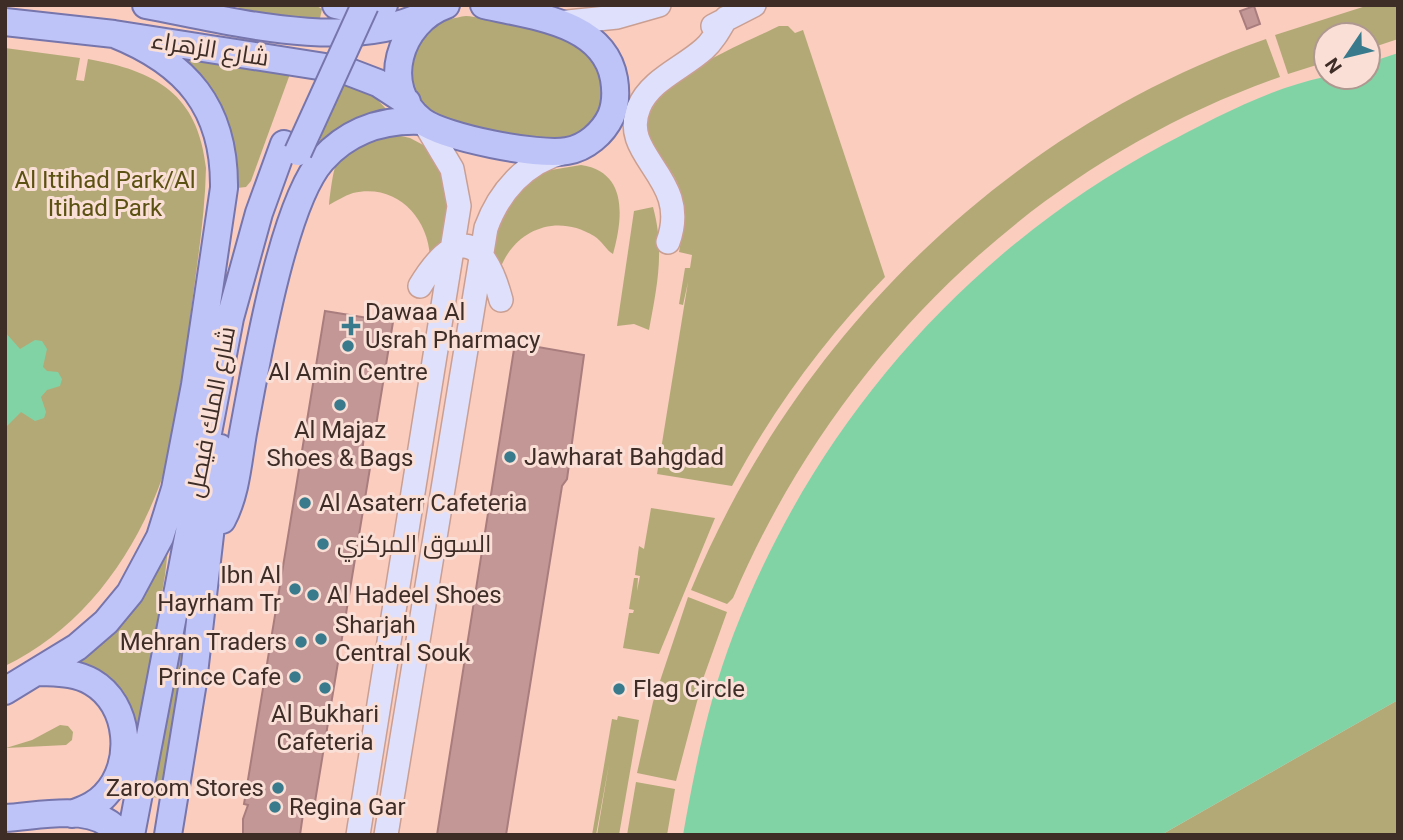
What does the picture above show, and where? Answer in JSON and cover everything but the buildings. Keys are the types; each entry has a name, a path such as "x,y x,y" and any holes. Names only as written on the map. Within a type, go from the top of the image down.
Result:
{"main road":[{"name":"شارع الزهراء","path":"146,5 255,23 346,34 397,26 437,9"},
{"path":"337,5 363,11 383,5"},
{"name":"شارع الملك فيصل","path":"131,835 195,491 239,283 348,5"},
{"name":"شارع الملك فيصل","path":"168,835 193,682 222,437 239,344 291,148 365,5"},
{"path":"484,5 539,15 617,17 659,5"},
{"path":"386,835 481,253 490,216 512,184 542,160 594,138 613,109 666,59 726,18 754,5"},
{"path":"358,835 459,206 455,177 399,81 401,48 412,28 437,9"},
{"path":"539,15 579,31 605,55 615,83 613,109"},
{"path":"668,243 674,223 673,203 666,184 638,142 636,116 649,92 704,49 726,18"},
{"name":"شارع الزهراء","path":"5,22 114,34 344,70 378,83 418,115"},
{"path":"5,691 39,672 106,622 130,593 149,560 175,489 195,385 224,188 225,160 219,133 209,108 179,72 143,46 114,34"},
{"path":"209,543 230,502 266,323 304,190 320,162 351,135 389,121 418,115 435,128 494,144 566,152"},
{"path":"420,286 435,265 454,247 466,245 481,253 501,300"},
{"path":"149,560 161,548 195,491 192,456 199,399 195,385"},
{"path":"39,672 73,674 91,681 113,702 124,729 122,761 111,788 92,805 72,814"},
{"path":"5,818 72,814 99,817 121,835"}],"green space":[{"path":"246,5 315,5 322,9 319,23 234,9"},
{"path":"1369,5 1398,5 1398,39 1382,44 1382,21 1319,21"},
{"path":"466,16 539,28 566,36 584,47 597,66 602,88 602,99 593,119 572,135 547,140 458,124 429,110 419,100 413,87 412,70 420,41 436,25"},
{"path":"1312,23 1312,66 1288,74 1275,35"},
{"path":"779,26 788,26 795,33 803,30 885,277 841,325 801,376 732,486 657,474 688,282 683,305 679,304 685,268 690,268 692,255 679,252 683,200 676,180 651,145 647,124 655,105 670,87 691,71"},
{"path":"1266,39 1280,77 1189,115 1104,161 1025,217 952,280 886,351 827,428 776,510 733,598 727,604 691,590 735,497 788,410 850,328 920,253 998,186 1082,127 1171,78"},
{"name":"Al Ittihad Park/Al Itihad Park","path":"5,48 80,58 76,80 84,81 88,59 112,64 153,79 183,104 194,121 206,168 178,422 155,496 119,565 96,595 69,623 39,647 5,666"},
{"path":"181,58 290,74 251,181 246,187 237,188"},
{"path":"342,83 372,94 389,112 318,145"},
{"path":"392,134 410,138 427,147 450,189 445,239 430,257 423,229 407,206 396,198 369,191 353,193 329,205 334,172 342,153 360,143"},
{"path":"581,165 596,169 607,177 614,187 620,212 613,254 597,238 580,229 552,226 527,235 516,244 500,269 492,254 497,224 523,185 545,171"},
{"path":"653,207 659,253 649,330 634,324 617,326 634,211"},
{"path":"651,508 715,518 659,654 623,648 629,613 634,610 629,609 634,578 638,578 637,591 640,576 635,575 639,546 644,549"},
{"path":"201,534 164,799 147,796"},
{"path":"168,549 128,793 120,791 132,746 72,665"},
{"path":"688,597 727,612 703,679 676,781 637,773 653,702"},
{"path":"1398,700 1398,835 1161,835"},
{"path":"618,716 639,720 619,835 597,835 609,764 596,835 592,835 612,719 617,720"},
{"path":"60,725 68,726 73,732 72,740 66,745 6,748 32,740"},
{"path":"636,782 675,789 667,835 627,835"}],"shaded area":[{"path":"1398,53 1398,700 1161,835 683,835 717,682 734,633 768,556 807,483 853,415 905,350 962,291 1024,237 1091,188 1201,125 1303,82 1312,80 1312,91 1382,91 1382,58"},
{"path":"5,332 20,349 35,340 42,341 47,349 43,367 47,371 58,372 62,379 60,386 47,390 41,397 46,412 44,418 35,421 21,412 5,428"}],"place":[{"name":"Dawaa Al Usrah Pharmacy","path":"351,326"},
{"name":"Al Amin Centre","path":"348,346"},
{"name":"Al Majaz Shoes & Bags","path":"340,405"},
{"name":"Jawharat Bahgdad","path":"510,457"},
{"name":"Al Asaterr Cafeteria","path":"305,503"},
{"name":"السوق المركزي","path":"323,544"},
{"name":"Ibn Al Hayrham Tr","path":"295,589"},
{"name":"Al Hadeel Shoes","path":"313,595"},
{"name":"Sharjah Central Souk","path":"321,639"},
{"name":"Mehran Traders","path":"301,642"},
{"name":"Prince Cafe","path":"295,677"},
{"name":"Al Bukhari Cafeteria","path":"325,688"},
{"name":"Flag Circle","path":"619,689"},
{"name":"Zaroom Stores","path":"278,788"},
{"name":"Regina Gar","path":"275,807"}]}
